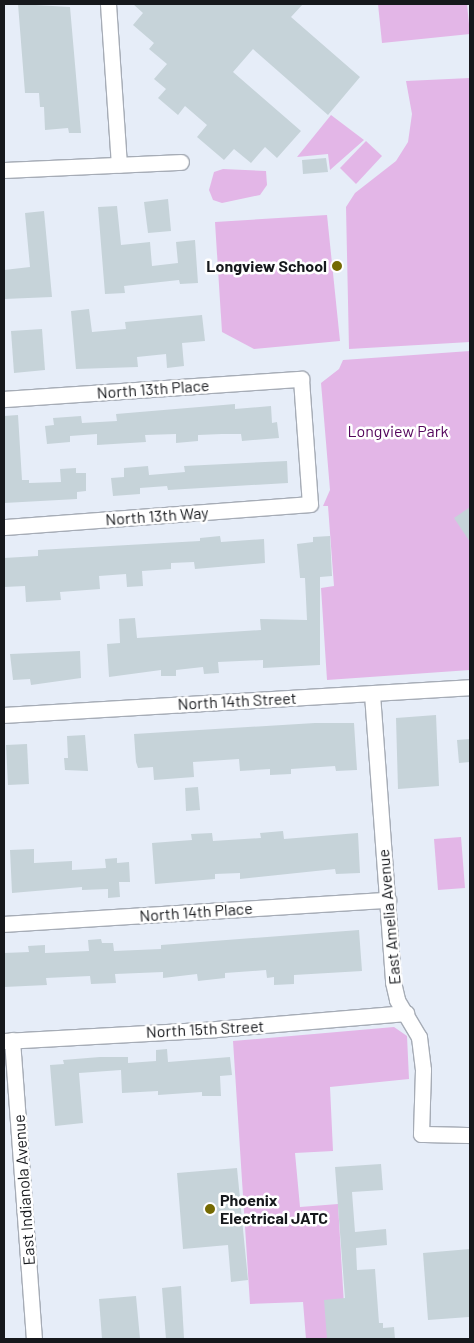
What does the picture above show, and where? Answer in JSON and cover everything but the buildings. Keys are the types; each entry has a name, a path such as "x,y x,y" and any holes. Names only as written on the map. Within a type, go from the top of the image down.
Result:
{"street":[{"path":"108,4 119,165"},
{"path":"4,170 180,162"},
{"name":"North 13th Place","path":"4,399 301,379 310,504"},
{"name":"North 13th Way","path":"4,527 310,504"},
{"name":"North 14th Street","path":"4,715 470,687"},
{"name":"East Amelia Avenue","path":"372,694 393,982 397,1000 419,1037 423,1070 421,1134 470,1135"},
{"name":"North 14th Place","path":"4,924 388,900"},
{"name":"North 15th Street","path":"8,1040 226,1028 406,1013"},
{"name":"East Indianola Avenue","path":"8,1040 34,1339"}],"green space":[{"path":"378,4 467,4 470,34 382,43"},
{"path":"470,78 470,342 349,349 346,207 355,193 396,161 408,142 412,114 406,81"},
{"path":"331,115 364,140 330,170 328,154 297,157"},
{"path":"366,141 382,156 356,184 340,168"},
{"path":"223,169 266,171 267,185 260,195 222,203 213,200 209,190 214,172"},
{"path":"327,215 340,341 254,349 222,332 215,222"},
{"name":"Longview Park","path":"470,351 470,670 327,680 321,588 334,586 328,506 323,506 330,490 321,383 339,369 343,360"},
{"path":"461,837 465,888 438,890 434,839"},
{"path":"394,1027 407,1036 409,1079 330,1087 333,1151 295,1153 300,1207 338,1204 346,1339 306,1339 303,1302 250,1304 233,1041"}],"place":[{"name":"Longview School","path":"337,266"},
{"name":"Phoenix Electrical JATC","path":"210,1209"}]}
